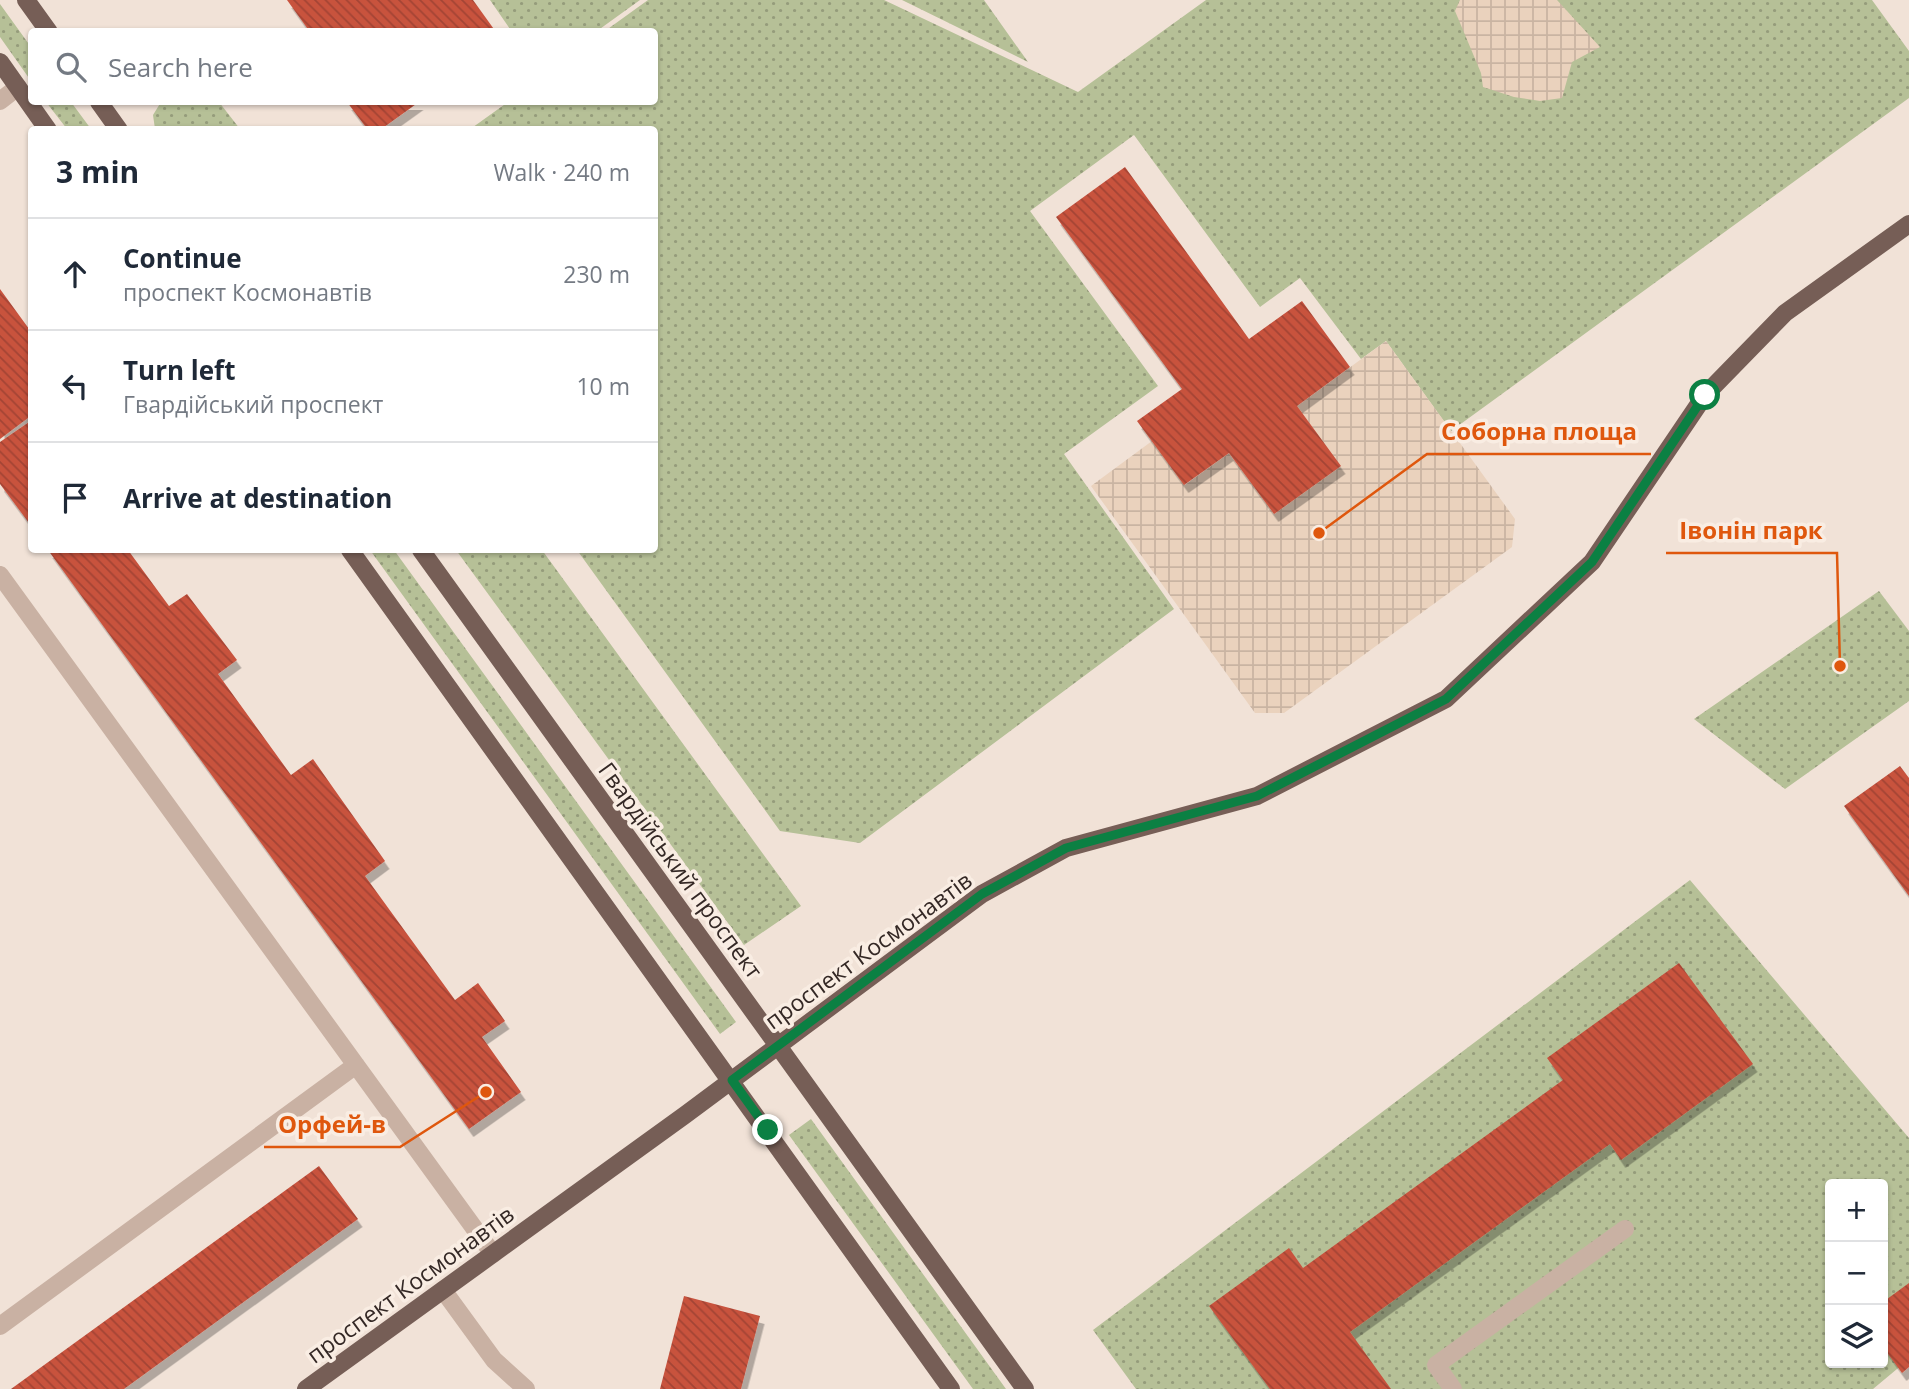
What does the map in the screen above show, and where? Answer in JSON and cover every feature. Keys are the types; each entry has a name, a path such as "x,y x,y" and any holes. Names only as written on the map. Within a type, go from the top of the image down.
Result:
{"main road":[{"path":"26,0 46,28"},
{"path":"0,62 28,102"},
{"path":"30,105 45,126"},
{"path":"101,105 116,126"},
{"name":"проспект Космонавтів","path":"306,1389 732,1080 982,894 1066,848 1257,796 1446,699 1592,562 1705,395 1776,322 1909,224"},
{"path":"352,553 951,1389"},
{"name":"Гвардійський проспект","path":"423,553 1025,1389"}],"lane":[{"path":"0,101 18,88"},
{"path":"0,575 493,1254"},
{"path":"0,1326 356,1065"},
{"path":"1453,1389 1436,1365 1625,1228"},
{"path":"443,1290 494,1360 526,1389"}],"green space":[{"path":"490,0 640,0 601,28 509,28"},
{"path":"648,0 884,0 1078,92 1206,0 1872,0 1909,51 1909,98 1451,431 1386,341 1361,359 1300,278 1260,307 1134,135 1030,211 1158,386 1064,454 1174,609 860,843 780,831 579,553 658,553 658,126 475,126 504,105 658,105 658,28 609,28"},
{"path":"902,0 984,0 1028,62"},
{"path":"0,4 28,43 28,77 0,37"},
{"path":"48,105 73,105 89,126 65,126"},
{"path":"159,105 221,105 238,126 155,126 153,115"},
{"path":"372,553 396,553 736,1022 720,1034"},
{"path":"458,553 544,553 801,906 744,945"},
{"path":"1879,591 1909,631 1909,701 1785,789 1694,719"},
{"path":"1690,880 1909,1138 1909,1359 1873,1389 1136,1389 1093,1330"},
{"path":"811,1119 1006,1389 973,1389 789,1135"}],"shaded area":[{"path":"1460,0 1557,0 1600,47 1572,62 1562,98 1540,101 1514,97 1483,87 1481,73 1455,11"},
{"path":"1386,341 1515,519 1512,547 1284,713 1255,713 1091,486 1152,441 1185,485 1229,453 1274,514 1297,406"}],"building":[{"path":"287,0 473,0 493,28 307,28"},
{"path":"349,105 415,105 386,126 365,126"},
{"path":"1125,167 1249,339 1302,301 1350,367 1297,406 1341,466 1274,514 1229,453 1184,485 1137,421 1182,389 1056,217"},
{"path":"0,289 28,328 28,418 0,439"},
{"path":"28,423 28,522 0,484 0,442"},
{"path":"50,553 130,553 169,606 187,594 237,660 218,674 291,775 313,759 385,861 365,876 455,1000 478,983 505,1021 482,1037 521,1092 469,1129"},
{"path":"1900,766 1909,778 1909,896 1844,806"},
{"path":"1679,963 1753,1064 1621,1160 1610,1144 1350,1332 1391,1389 1270,1389 1209,1306 1289,1248 1303,1268 1563,1080 1547,1058"},
{"path":"319,1166 358,1219 124,1389 11,1389"},
{"path":"1909,1283 1909,1367 1902,1373 1888,1354 1888,1298"},
{"path":"684,1296 760,1316 741,1389 660,1389"}],"place":[{"name":"Соборна площа","path":"1319,533"},
{"name":"Івонін парк","path":"1840,666"},
{"name":"Орфей-в","path":"486,1092"}],"route":[{"path":"768,1130 732,1080 982,894 1066,848 1257,796 1446,699 1592,562 1705,395"}]}
